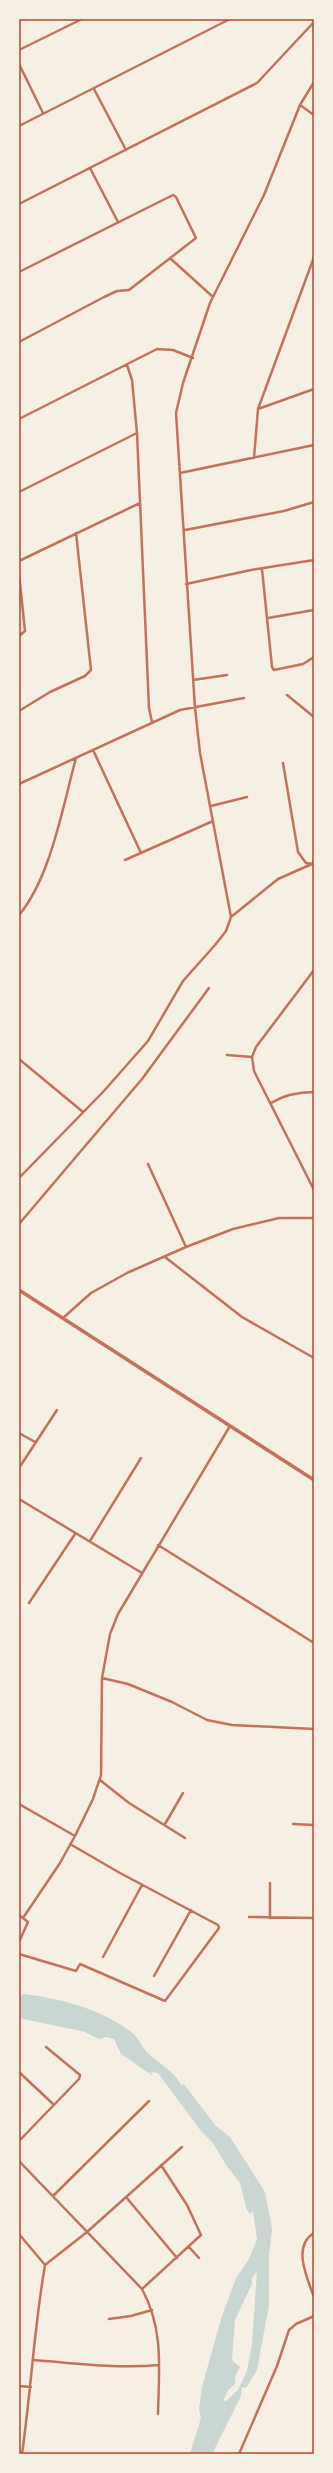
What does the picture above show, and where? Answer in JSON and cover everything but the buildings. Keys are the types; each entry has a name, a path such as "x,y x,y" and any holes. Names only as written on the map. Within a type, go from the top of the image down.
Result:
{"street":[{"path":"19,50 82,19"},
{"path":"19,126 230,19"},
{"path":"19,204 257,83 314,22"},
{"path":"19,64 43,113"},
{"path":"231,917 200,753 195,708 186,584 185,530 176,413 183,384 213,297 264,195 300,105 314,82"},
{"path":"94,89 126,150"},
{"path":"300,105 314,115"},
{"path":"90,168 118,222"},
{"path":"19,272 173,195 176,197 196,238 171,259 129,290 117,291 104,297 19,342"},
{"path":"254,458 258,409 314,257"},
{"path":"171,259 213,297"},
{"path":"19,419 157,349 173,350 193,358"},
{"path":"127,365 132,380 137,433 149,708 152,722"},
{"path":"258,409 314,390"},
{"path":"19,492 137,433"},
{"path":"180,473 314,445"},
{"path":"185,530 284,511 314,502"},
{"path":"19,561 140,503"},
{"path":"19,711 50,692 85,676 91,670 76,533"},
{"path":"186,584 314,560"},
{"path":"262,569 272,667 274,670 303,664 314,657"},
{"path":"19,574 25,630 19,636"},
{"path":"268,618 314,610"},
{"path":"193,680 227,675"},
{"path":"288,695 314,717"},
{"path":"19,784 180,710 244,698"},
{"path":"93,750 141,853"},
{"path":"19,915 26,906 48,860 76,757"},
{"path":"283,763 298,852 306,863 312,864"},
{"path":"211,806 247,797"},
{"path":"125,860 213,820"},
{"path":"19,1178 83,1112 148,1041 182,981 215,945 226,930 231,917 278,879 312,864 314,860"},
{"path":"314,970 256,1046 252,1057 254,1071 314,1190"},
{"path":"19,1224 142,1079 209,988"},
{"path":"227,1055 252,1057"},
{"path":"19,1059 83,1112"},
{"path":"271,1103 281,1097 302,1092 314,1092"},
{"path":"148,1164 186,1247"},
{"path":"64,1318 91,1293 126,1273 186,1247 233,1229 279,1218 314,1218"},
{"path":"165,1257 242,1317 314,1358"},
{"path":"19,1290 314,1480"},
{"path":"19,1468 57,1410"},
{"path":"23,1918 60,1863 100,1780 102,1678 110,1634 118,1614 230,1426"},
{"path":"19,1433 35,1442"},
{"path":"90,1541 142,1458"},
{"path":"19,1499 75,1534 90,1541 142,1572"},
{"path":"29,1603 75,1534"},
{"path":"158,1545 314,1644"},
{"path":"102,1678 128,1684 172,1702 207,1720 232,1725 314,1729"},
{"path":"100,1780 129,1803 165,1824 185,1838"},
{"path":"165,1824 183,1793"},
{"path":"19,1804 74,1836"},
{"path":"293,1824 314,1825"},
{"path":"19,1954 76,1971 80,1964 165,2001 219,1928 218,1925 70,1844"},
{"path":"270,1883 270,1918"},
{"path":"103,1957 142,1884"},
{"path":"154,1976 191,1910"},
{"path":"19,1915 28,1922 19,1942"},
{"path":"249,1917 314,1918"},
{"path":"19,2142 53,2104 79,2079 80,2075 46,2047"},
{"path":"19,2072 53,2104"},
{"path":"53,2196 149,2101"},
{"path":"22,2454 31,2387 33,2342 45,2265 87,2232 182,2147"},
{"path":"19,2161 142,2289 152,2310 159,2336 158,2414"},
{"path":"142,2289 201,2237 201,2232 187,2205 161,2165"},
{"path":"126,2196 177,2258"},
{"path":"314,2233 309,2236 303,2246 304,2269 314,2297"},
{"path":"19,2234 45,2265"},
{"path":"189,2248 199,2258"},
{"path":"109,2319 131,2316 152,2310"},
{"path":"239,2454 278,2366 289,2330 296,2324 314,2316"},
{"path":"33,2360 88,2365 139,2367 159,2365"},
{"path":"19,2386 31,2387"}],"shaded area":[{"path":"24,1994 38,1996 79,2006 105,2016 133,2033 149,2054 171,2072 182,2086 183,2083 216,2126 230,2137 265,2192 272,2229 269,2256 269,2305 257,2370 246,2388 242,2387 241,2396 212,2454 190,2454 201,2418 199,2409 202,2387 221,2319 236,2278 249,2259 257,2239 253,2211 250,2214 247,2210 240,2183 226,2165 213,2143 201,2131 158,2073 151,2072 153,2076 121,2054 114,2039 106,2037 99,2039 85,2032 19,2018 19,1996","holes":["257,2271 252,2344 247,2371 238,2390 225,2402 224,2399 228,2390 235,2384 235,2377 240,2367 232,2360 235,2320 252,2284 252,2278"]}]}
